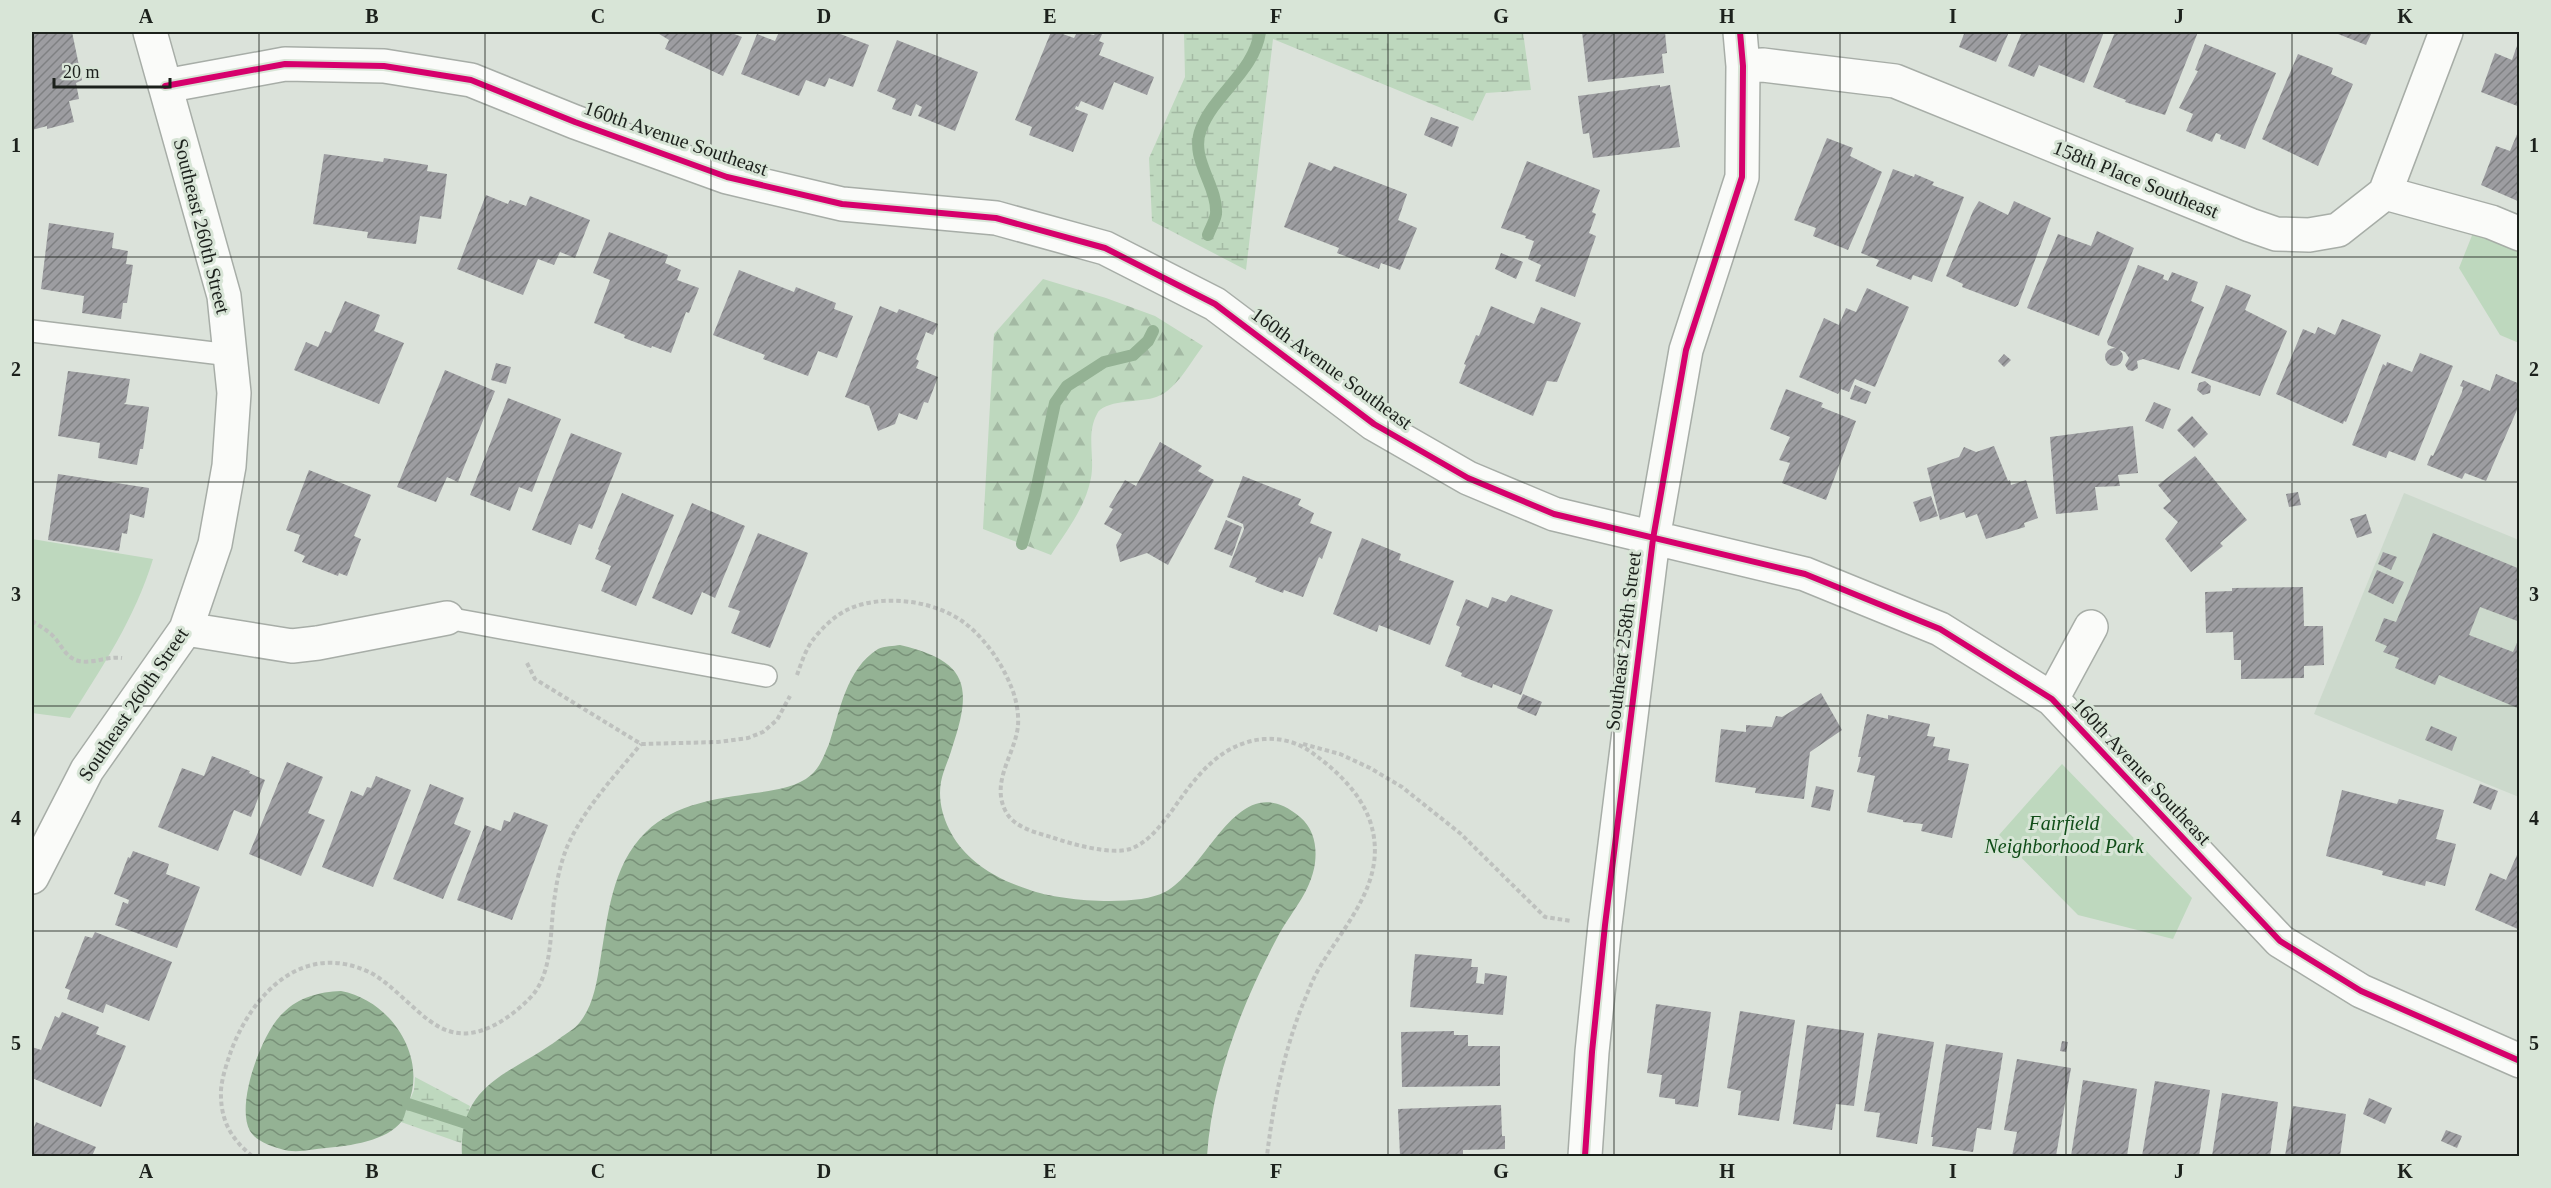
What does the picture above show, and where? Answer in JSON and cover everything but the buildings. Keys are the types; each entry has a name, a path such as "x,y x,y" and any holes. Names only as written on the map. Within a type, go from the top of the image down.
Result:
{"street":[{"name":"Southeast 260th Street","path":"32,877 87,770 186,629 215,544 229,466 234,393 224,296 150,32"},
{"name":"Southeast 258th Street","path":"1585,1156 1592,1052 1605,925 1653,539 1686,350 1742,177 1743,66 1740,32"},
{"path":"2446,32 2385,193 2491,222 2520,234"},
{"name":"160th Avenue Southeast","path":"165,86 285,64 384,66 471,80 575,122 727,177 842,204 996,218 1105,248 1215,304 1374,424 1468,478 1554,514 1805,574 1940,629 2052,699 2280,941 2361,991 2520,1061"},
{"name":"158th Place Southeast","path":"1743,66 1763,65 1895,81 2276,234 2309,235 2338,230 2385,193"},
{"path":"186,629 292,646 318,644 447,618"},
{"name":"160th Avenue Southeast","path":"2052,699 2091,627"}],"lane":[{"path":"32,331 230,356"},
{"path":"447,618 766,676"}],"path":[{"path":"794,685 810,644 825,626 847,609 871,602 912,603 936,609 960,620 980,636 994,655 1011,686 1018,711 1018,729 1002,776 1001,795 1005,810 1013,821 1028,830 1066,842 1112,850 1130,849 1150,837 1210,762 1226,750 1247,741 1270,739 1299,743 1340,754 1402,787 1461,834 1545,917 1605,925"},
{"path":"32,621 53,636 66,653 76,661 113,657 126,659 156,672"},
{"path":"524,656 535,679 641,744 718,742 748,738 763,732 777,720 790,694"},
{"path":"1267,1156 1283,1065 1302,1008 1316,974 1362,902 1373,874 1376,854 1370,822 1360,802 1344,780 1328,764 1299,743"},
{"path":"252,1156 231,1136 224,1122 221,1086 235,1040 245,1020 260,999 279,981 301,968 333,963 369,972 399,993 435,1024 449,1031 464,1034 479,1032 508,1017 530,998 540,985 545,970 559,872 577,827 592,804 641,744"}],"shaded area":[{"path":"2404,493 2519,540 2519,797 2314,714"}],"green space":[{"path":"1184,32 1523,32 1531,90 1486,93 1473,121 1273,39 1246,270 1152,221 1149,158 1185,77"},
{"path":"2473,233 2519,252 2519,343 2500,335 2459,268"},
{"path":"1043,279 1155,316 1203,346 1175,384 1161,395 1106,406 1097,414 1092,429 1092,470 1088,489 1075,518 1051,555 983,529 994,334"},
{"path":"32,539 153,559 128,622 70,718 32,713"},
{"name":"Fairfield Neighborhood Park","path":"2062,764 2192,898 2173,939 2078,915 1999,835"},
{"path":"415,1077 470,1106 461,1143 401,1122 414,1090"}],"water":[{"path":"900,645 923,651 940,659 952,668 959,679 963,692 962,708 959,726 941,782 943,814 964,852 992,874 1006,881 1059,897 1098,901 1136,900 1165,892 1181,880 1226,826 1242,811 1259,803 1278,804 1300,817 1309,827 1314,838 1313,874 1263,965 1240,1018 1215,1100 1207,1156 462,1156 463,1131 469,1112 478,1096 506,1073 573,1029 584,1016 596,986 609,910 618,876 625,860 646,832 658,822 683,808 711,800 784,788 799,783 811,775 824,756 851,679 858,668 878,649"},
{"path":"341,991 359,996 389,1018 409,1050 413,1067 413,1086 402,1121 395,1128 377,1138 345,1146 292,1151 264,1143 250,1131 246,1119 246,1104 253,1069 267,1036 275,1022 296,1003 317,994"}],"waterway":[{"path":"1208,235 1216,214 1215,203 1201,161 1198,140 1207,116 1250,59 1260,32"},
{"path":"1022,544 1055,403 1067,386 1104,362 1133,355 1148,341 1153,331"},
{"path":"408,1104 466,1123"}],"cycle path":[{"path":"1585,1156 1592,1052 1605,925 1653,539 1686,350 1742,177 1743,66 1740,32"},
{"path":"165,86 285,64 384,66 471,80 575,122 727,177 842,204 996,218 1105,248 1215,304 1374,424 1468,478 1554,514 1805,574 1940,629 2052,699 2280,941 2361,991 2520,1061"}]}
